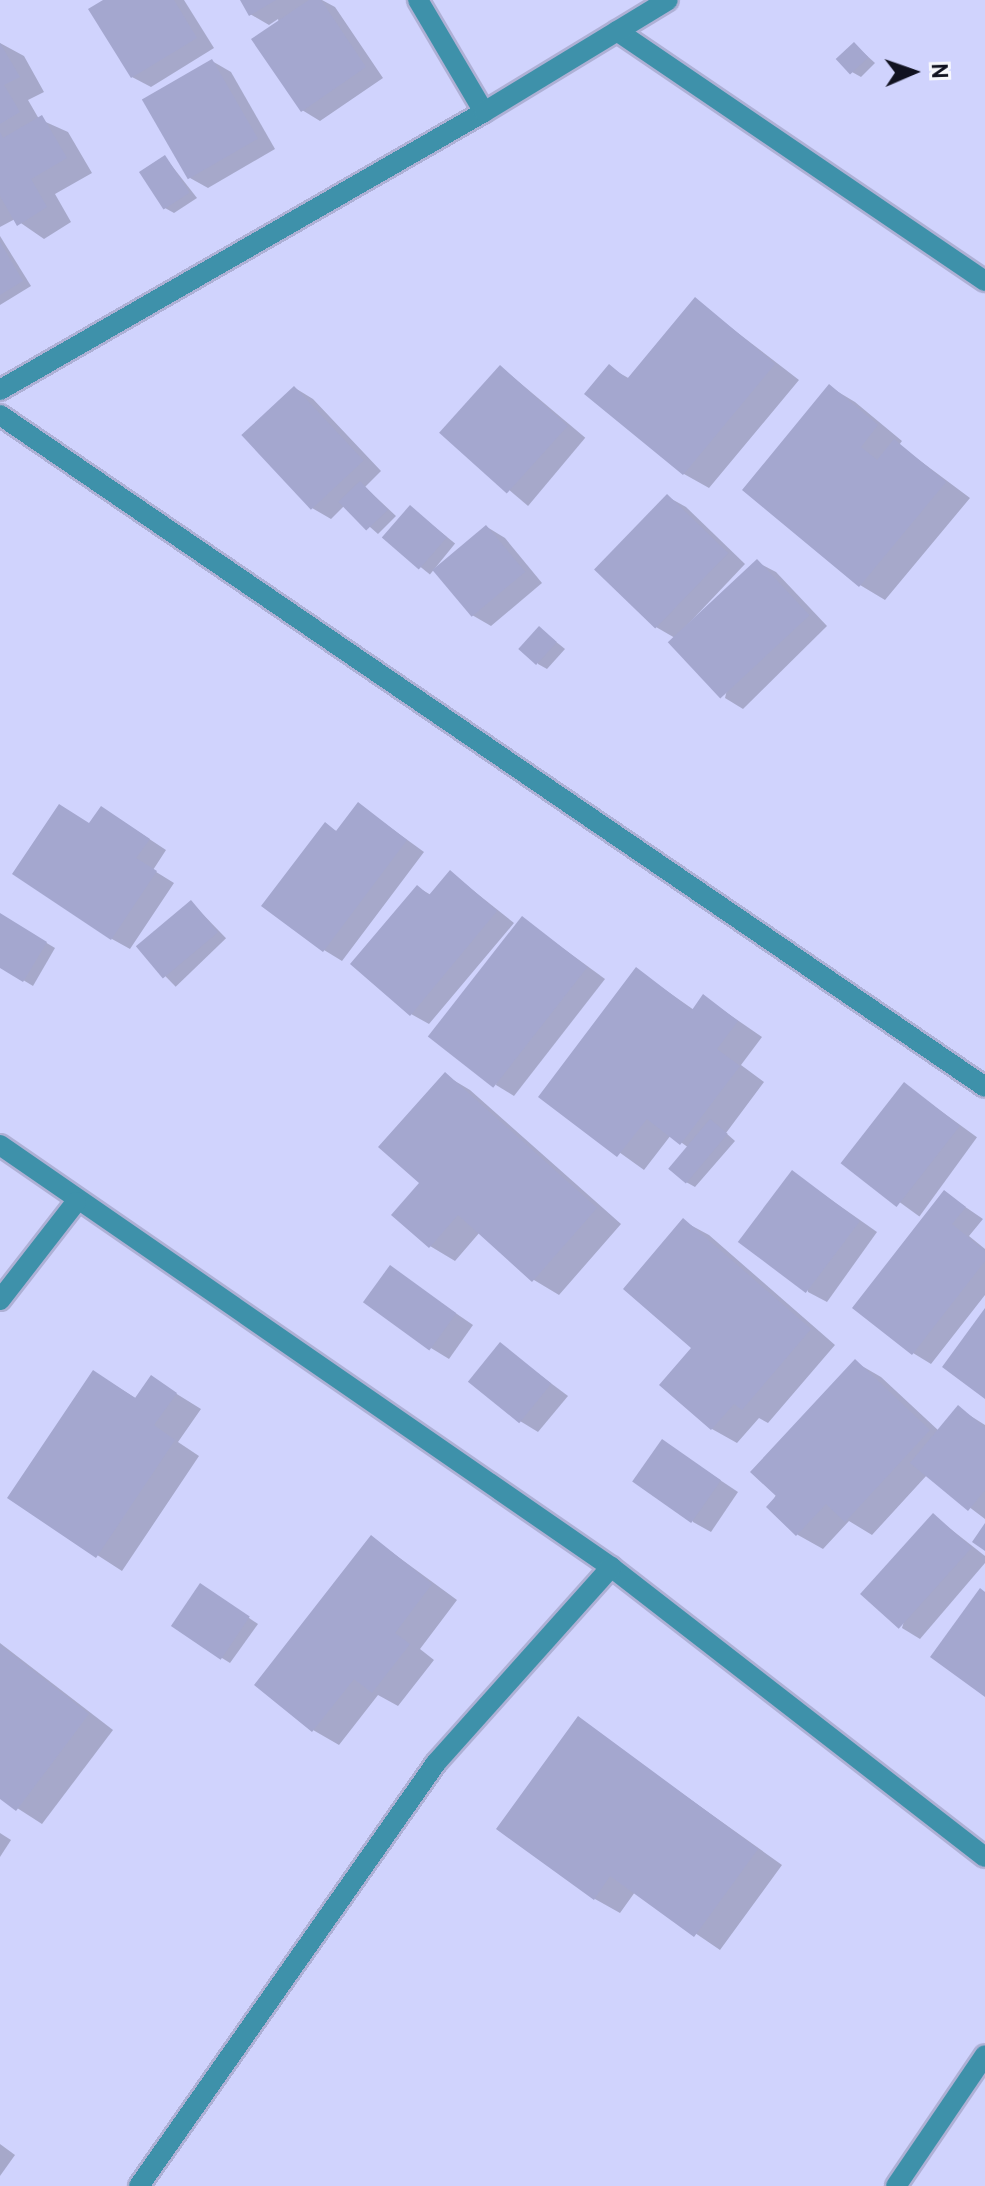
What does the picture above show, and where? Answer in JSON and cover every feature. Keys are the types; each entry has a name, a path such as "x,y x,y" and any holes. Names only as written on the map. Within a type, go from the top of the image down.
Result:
{"street":[{"path":"418,0 484,112"},
{"path":"0,390 484,112 668,0"},
{"path":"617,31 985,281"},
{"path":"0,415 985,1087"},
{"path":"0,1145 76,1202 611,1567 985,1857"},
{"path":"0,1300 76,1202"},
{"path":"139,2186 436,1763 611,1567"},
{"path":"896,2186 985,2055"}],"building":[{"path":"103,0 174,0 197,38 131,78 88,9"},
{"path":"240,0 276,0 249,16"},
{"path":"309,0 321,0 366,67 301,112 251,39"},
{"path":"854,42 868,57 850,74 836,59"},
{"path":"0,43 20,77 4,85 20,112 0,124"},
{"path":"212,59 258,139 188,179 142,100"},
{"path":"42,115 67,158 31,179 47,207 17,226 0,196 0,132 3,138"},
{"path":"165,155 190,193 164,210 139,172"},
{"path":"0,242 23,281 0,295"},
{"path":"695,297 775,364 683,475 584,394 609,364 627,379"},
{"path":"500,365 568,426 507,494 439,433"},
{"path":"829,384 878,425 861,447 877,460 894,439 946,482 859,587 742,490"},
{"path":"294,386 364,461 311,510 241,435"},
{"path":"360,481 388,510 366,531 338,502"},
{"path":"667,494 728,553 655,629 594,570"},
{"path":"410,505 447,537 419,570 382,537"},
{"path":"486,525 525,572 472,617 432,570"},
{"path":"757,559 810,615 720,699 668,642"},
{"path":"539,626 557,642 536,665 518,649"},
{"path":"358,802 407,840 323,952 261,906 325,822 336,831"},
{"path":"59,804 89,823 101,806 150,839 136,858 157,871 111,940 12,874"},
{"path":"450,870 497,911 410,1016 350,964 417,885 429,895"},
{"path":"191,900 218,932 163,978 136,946"},
{"path":"0,913 47,942 23,982 0,968"},
{"path":"522,916 587,967 493,1088 428,1037"},
{"path":"636,967 692,1010 703,994 738,1021 717,1049 740,1066 680,1145 647,1119 617,1157 538,1097"},
{"path":"445,1072 597,1208 532,1282 458,1215 429,1248 391,1215 419,1183 378,1147"},
{"path":"904,1082 960,1126 897,1207 841,1163"},
{"path":"710,1119 728,1134 686,1184 668,1169"},
{"path":"792,1170 860,1221 806,1293 738,1242"},
{"path":"944,1190 966,1207 952,1224 985,1251 985,1261 912,1355 852,1308"},
{"path":"683,1218 811,1329 742,1410 734,1404 711,1430 659,1385 691,1348 623,1289"},
{"path":"390,1265 456,1313 429,1350 363,1302"},
{"path":"985,1308 985,1399 942,1367"},
{"path":"500,1342 551,1384 519,1423 468,1382"},
{"path":"855,1359 930,1430 845,1522 826,1504 796,1536 766,1507 776,1496 750,1472"},
{"path":"93,1370 135,1398 151,1375 177,1393 154,1425 175,1440 96,1558 7,1498"},
{"path":"958,1405 985,1428 985,1490 968,1511 910,1463"},
{"path":"662,1439 721,1480 691,1523 632,1482"},
{"path":"933,1513 972,1548 899,1629 860,1594"},
{"path":"985,1523 985,1551 972,1542"},
{"path":"371,1535 432,1584 395,1633 410,1644 372,1693 354,1679 312,1732 254,1685"},
{"path":"200,1583 250,1617 221,1660 171,1626"},
{"path":"980,1588 985,1592 985,1697 930,1657"},
{"path":"0,1645 89,1714 16,1811 0,1799"},
{"path":"578,1716 758,1849 694,1937 610,1876 594,1900 496,1829"}]}
